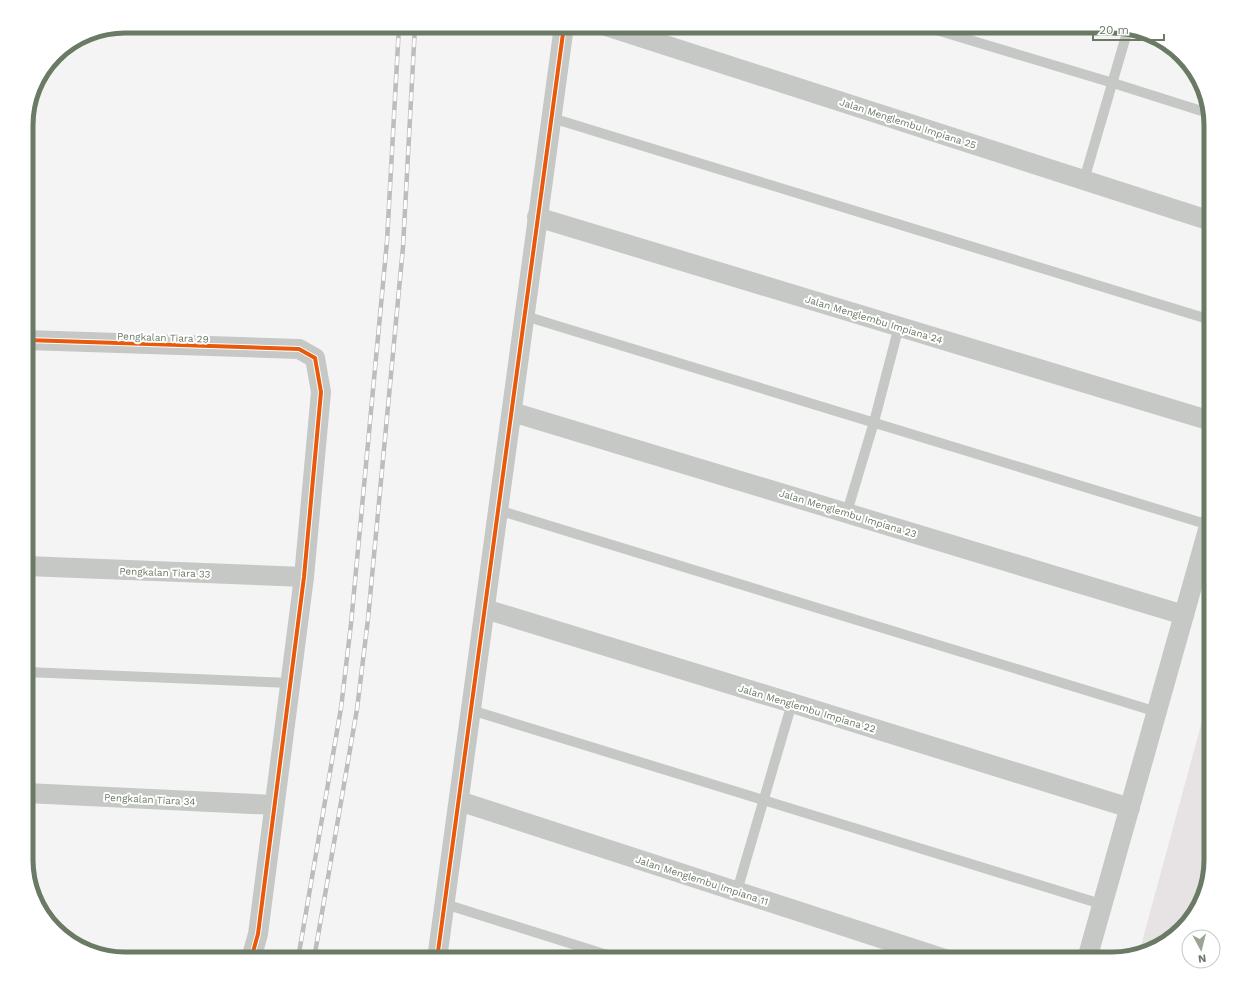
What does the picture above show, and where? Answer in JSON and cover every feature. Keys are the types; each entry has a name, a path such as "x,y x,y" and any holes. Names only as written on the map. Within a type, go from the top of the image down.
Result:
{"street":[{"path":"438,952 563,33"},
{"name":"Jalan Menglembu Impiana 25","path":"628,33 1204,219"},
{"name":"Jalan Menglembu Impiana 24","path":"537,217 1204,419"},
{"name":"Pengkalan Tiara 29","path":"33,340 298,349 315,358 321,392 304,577"},
{"name":"Jalan Menglembu Impiana 23","path":"512,412 1184,615"},
{"path":"1089,952 1101,904 1130,808 1204,543"},
{"name":"Pengkalan Tiara 33","path":"33,566 304,577"},
{"path":"253,952 258,934 304,577"},
{"name":"Jalan Menglembu Impiana 22","path":"485,609 1130,808"},
{"name":"Pengkalan Tiara 34","path":"33,794 274,805"},
{"name":"Jalan Menglembu Impiana 11","path":"459,801 924,952"}],"lane":[{"path":"946,33 1113,83 1203,112"},
{"path":"1084,180 1126,34"},
{"path":"552,118 1204,318"},
{"path":"525,316 1204,520"},
{"path":"847,512 874,422 899,326"},
{"path":"498,510 1157,712"},
{"path":"33,672 290,683"},
{"path":"737,891 792,703"},
{"path":"471,710 1101,904"},
{"path":"445,904 598,952"}],"shaded area":[{"path":"1204,714 1204,866 1202,878 1195,901 1181,921 1163,937 1141,947"}],"railway":[{"path":"299,952 341,708 351,624 387,241 399,33"},
{"path":"315,952 357,709 368,619 403,247 415,33"}],"cycle path":[{"path":"438,952 563,33"},
{"path":"33,340 299,349 315,358 321,392 304,577 258,934 253,952"}]}
